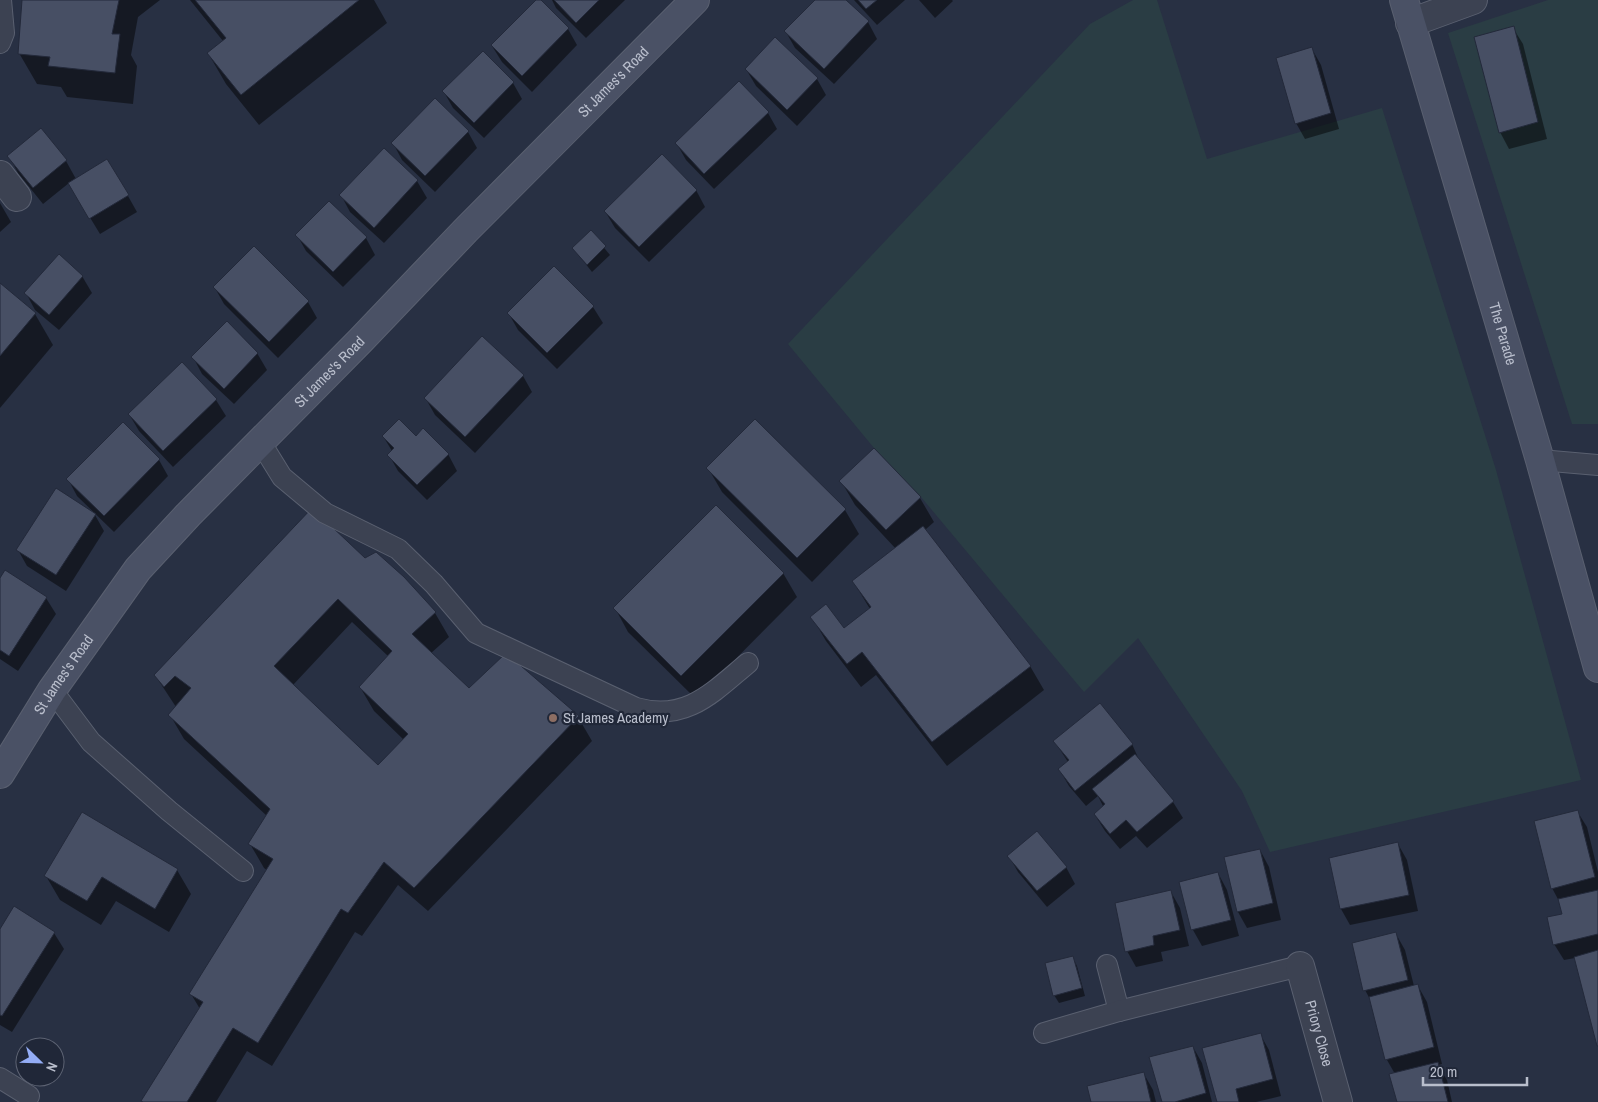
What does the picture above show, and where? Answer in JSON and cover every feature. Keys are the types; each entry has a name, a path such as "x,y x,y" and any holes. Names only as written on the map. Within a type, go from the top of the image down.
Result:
{"street":[{"name":"St James's Road","path":"0,774 52,690 138,569 188,515 261,443 466,230 695,0"},
{"path":"1407,12 1473,0"},
{"name":"The Parade","path":"1407,12 1540,460 1598,668"},
{"path":"0,175 17,197"},
{"name":"Priory Close","path":"1300,966 1338,1102"}],"lane":[{"path":"0,43 4,33 1,0"},
{"path":"261,443 282,477 325,513 398,549 434,584 476,633 636,708 650,712 680,711 706,698 748,663"},
{"path":"1540,460 1598,465"},
{"path":"52,690 90,742 169,811 244,871"},
{"path":"1107,964 1119,1011"},
{"path":"1044,1033 1119,1011 1300,966"},
{"path":"0,1078 29,1096"}],"shaded area":[{"path":"1133,0 1157,0 1207,159 1382,108 1496,470 1581,780 1270,852 1242,791 1138,638 1084,692 921,497 874,448 788,344 1090,24"},
{"path":"1548,0 1598,0 1598,424 1572,424 1448,33"}],"building":[{"path":"22,0 119,0 112,34 120,34 115,73 48,66 50,57 18,54"},
{"path":"195,0 359,0 241,95 207,53 226,38"},
{"path":"536,0 541,0 569,28 522,76 491,45"},
{"path":"554,0 599,0 576,23"},
{"path":"815,0 846,0 869,21 824,69 784,31"},
{"path":"858,0 877,0 866,9"},
{"path":"1514,26 1538,122 1499,133 1474,37"},
{"path":"775,37 818,78 787,110 745,69"},
{"path":"1312,47 1331,113 1295,124 1276,58"},
{"path":"483,51 514,82 474,123 442,91"},
{"path":"739,81 769,112 704,174 675,143"},
{"path":"435,98 469,131 425,176 391,143"},
{"path":"41,128 67,160 33,188 7,156"},
{"path":"384,148 418,180 374,228 339,195"},
{"path":"662,154 697,190 639,247 604,211"},
{"path":"107,159 129,195 89,219 68,183"},
{"path":"329,201 367,237 333,272 295,235"},
{"path":"591,230 606,246 587,265 572,248"},
{"path":"254,246 309,301 269,342 213,287"},
{"path":"59,254 83,276 49,315 24,293"},
{"path":"554,266 594,306 547,353 507,313"},
{"path":"0,283 36,313 0,356"},
{"path":"227,321 258,353 224,389 191,357"},
{"path":"482,336 524,375 465,437 424,398"},
{"path":"182,362 217,399 163,451 128,414"},
{"path":"399,419 416,436 423,428 449,454 417,485 387,455 394,448 382,436"},
{"path":"755,419 846,509 797,558 706,468"},
{"path":"123,422 160,459 104,516 66,479"},
{"path":"874,448 921,497 886,530 839,481"},
{"path":"56,488 96,514 56,575 16,550"},
{"path":"716,505 784,573 681,676 613,608"},
{"path":"312,508 365,558 376,552 404,577 436,612 412,634 469,688 506,653 579,716 414,888 384,862 348,913 341,909 258,1043 233,1028 187,1102 141,1101 203,1002 189,994 273,859 248,844 270,809 168,715 191,688 175,676 164,687 154,675","holes":["338,599 392,651 359,687 408,734 378,765 274,666"]},
{"path":"923,526 1031,666 932,742 862,652 847,664 810,617 826,604 844,628 871,607 852,581"},
{"path":"5,570 47,597 9,656 0,650 0,578"},
{"path":"1100,703 1133,744 1075,791 1058,769 1069,760 1053,741"},
{"path":"1135,754 1174,801 1137,832 1126,820 1110,834 1094,814 1105,804 1092,789"},
{"path":"1578,810 1595,877 1551,889 1534,821"},
{"path":"82,812 178,869 155,909 102,877 87,901 44,876"},
{"path":"1037,831 1067,867 1037,891 1007,856"},
{"path":"1398,842 1409,895 1340,909 1329,858"},
{"path":"1260,849 1273,903 1237,912 1224,857"},
{"path":"1218,872 1231,920 1191,930 1179,882"},
{"path":"1171,890 1180,930 1153,936 1154,945 1125,952 1115,903"},
{"path":"1598,890 1598,934 1553,945 1547,917 1562,914 1558,899"},
{"path":"14,906 55,932 2,1016 0,1015 0,929"},
{"path":"1396,932 1408,980 1363,991 1352,943"},
{"path":"1598,950 1598,1046 1597,1046 1574,957"},
{"path":"1073,956 1082,988 1053,996 1045,963"},
{"path":"1418,984 1434,1047 1385,1060 1369,997"},
{"path":"1261,1033 1273,1079 1236,1089 1239,1102 1217,1102 1202,1048"},
{"path":"1193,1046 1206,1093 1175,1102 1162,1102 1149,1057"},
{"path":"1438,1062 1448,1102 1397,1102 1389,1074"},
{"path":"1144,1072 1151,1102 1091,1102 1087,1086"}],"place":[{"name":"St James Academy","path":"553,718"}]}
